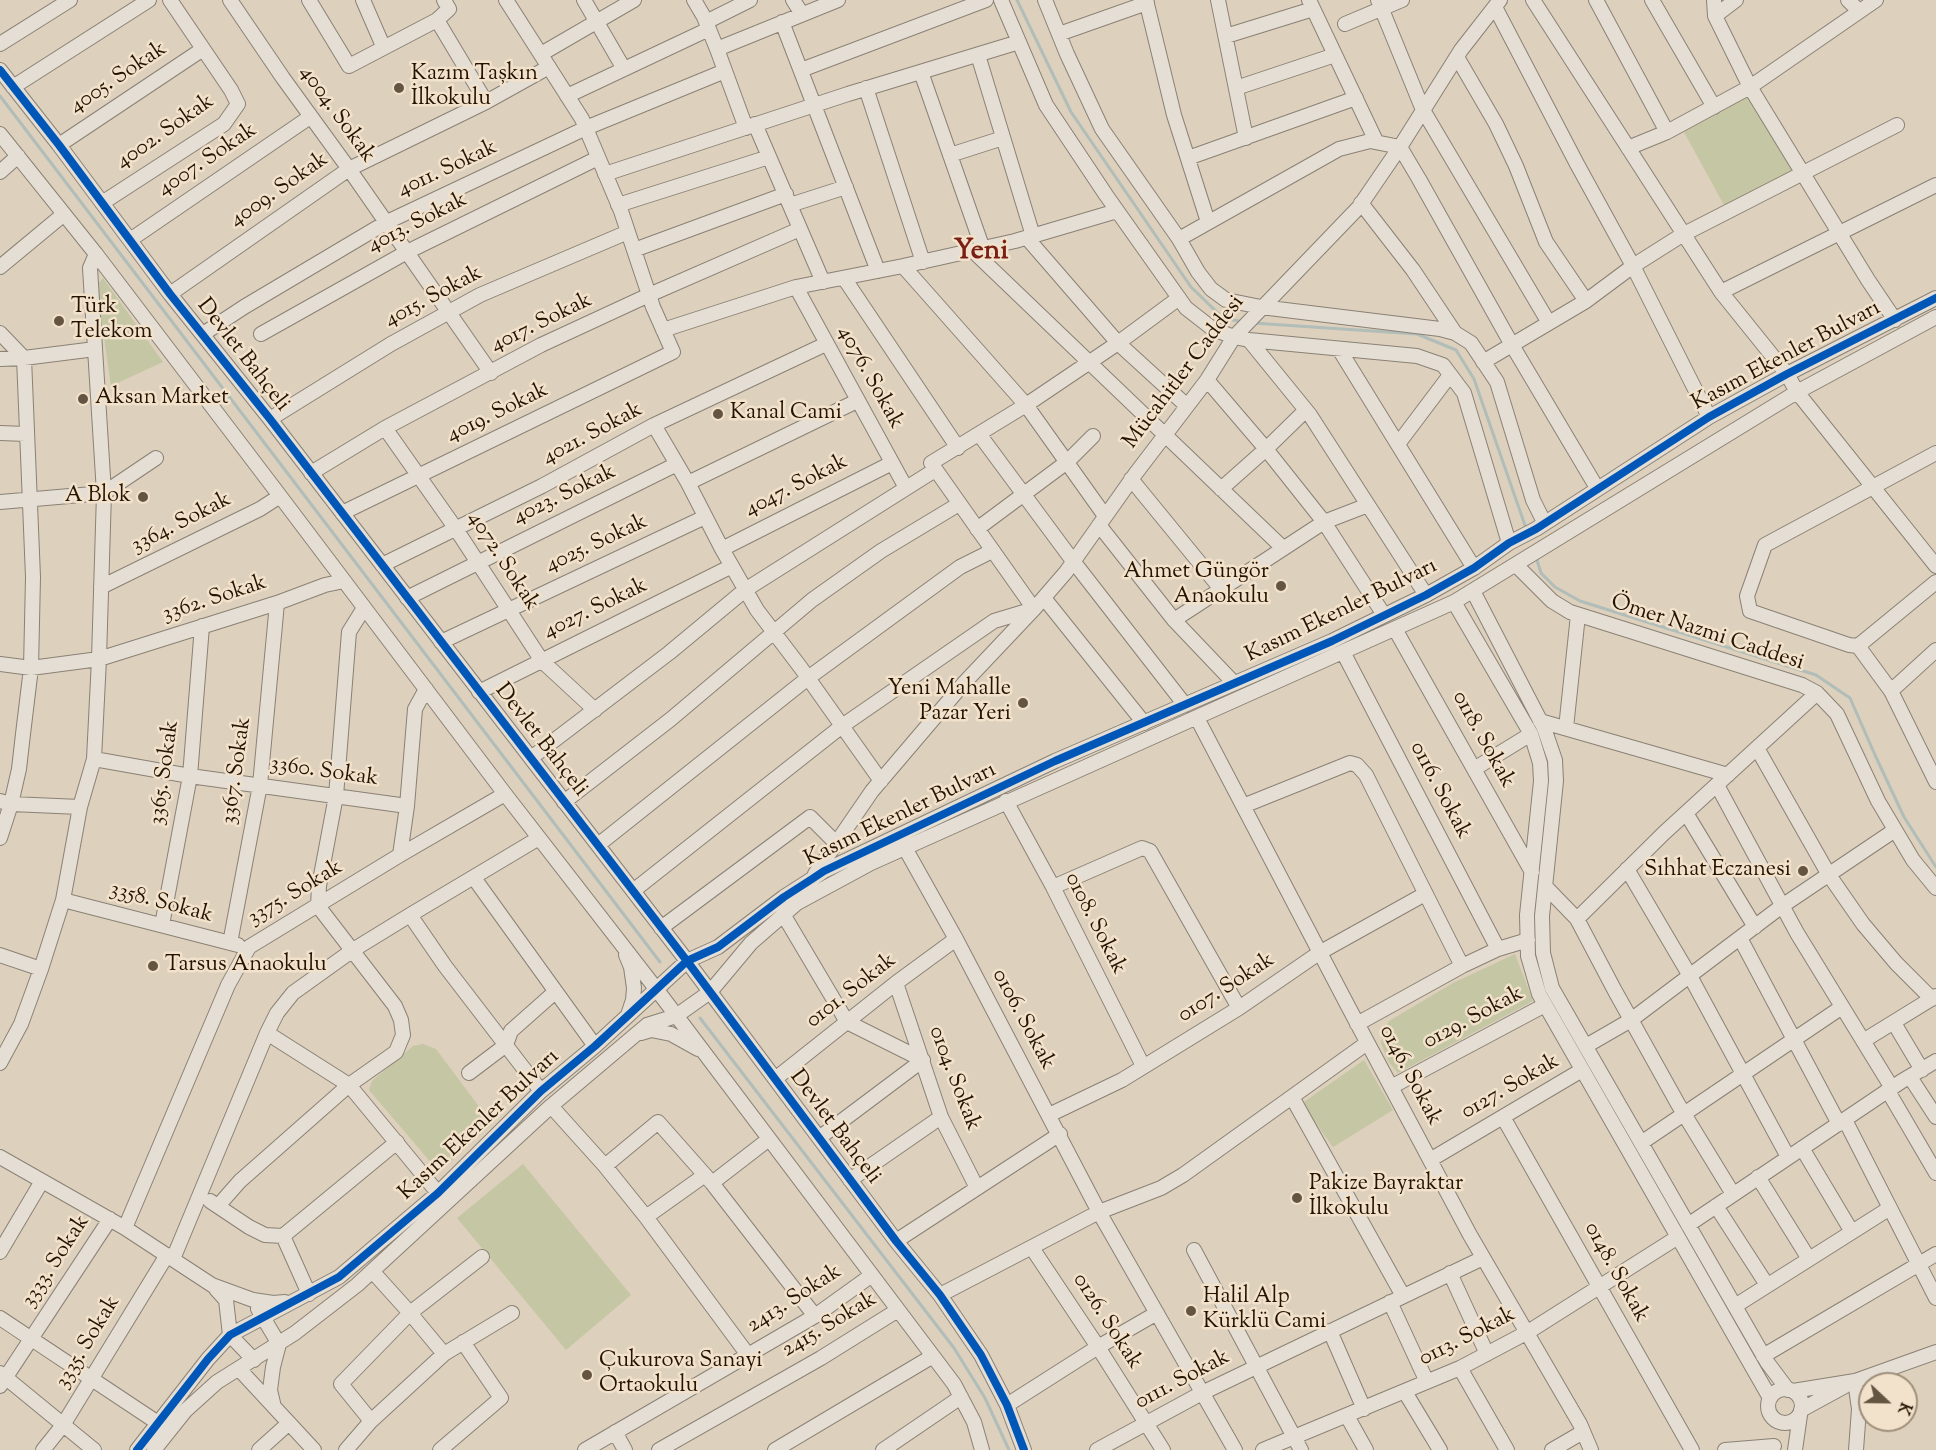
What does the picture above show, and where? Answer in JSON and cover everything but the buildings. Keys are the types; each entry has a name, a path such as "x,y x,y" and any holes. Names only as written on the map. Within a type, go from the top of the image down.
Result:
{"street":[{"path":"0,44 70,0"},
{"path":"14,87 149,0"},
{"name":"4004. Sokak","path":"230,0 491,373"},
{"path":"309,0 349,66 437,20 449,9 444,0"},
{"path":"363,0 384,46"},
{"path":"506,0 586,128 618,205 663,330 796,287 978,250 1117,211"},
{"path":"584,0 624,69"},
{"path":"694,0 708,25 725,71 751,126 769,157 823,282"},
{"path":"567,96 708,25 750,0"},
{"path":"793,0 802,14"},
{"path":"717,49 838,0"},
{"path":"801,70 986,0"},
{"path":"1001,0 1046,105 1186,308 1212,329 1234,337 1418,356 1443,365 1464,393 1513,541"},
{"path":"1045,0 1102,129 1211,289 1226,300 1261,307 1440,329 1455,333 1471,343 1497,382 1540,526"},
{"path":"1218,0 1246,138"},
{"path":"1345,24 1379,4 1402,0"},
{"path":"1533,0 1721,292 1787,374 1797,392 1936,566"},
{"path":"1596,0 1667,132"},
{"path":"1652,0 1714,107"},
{"path":"1713,0 1715,16 1750,87 1894,320"},
{"path":"1715,16 1736,0"},
{"path":"1848,0 1859,11"},
{"path":"1628,148 1667,132 1750,87 1876,0"},
{"path":"541,54 629,1"},
{"name":"4002. Sokak","path":"102,203 224,124 238,104 175,2"},
{"path":"1059,34 1146,2 1174,114 1208,222"},
{"path":"1226,36 1311,4 1376,141"},
{"path":"1379,4 1423,110 1549,323"},
{"path":"1492,6 1633,266 1708,417"},
{"name":"Mücahitler Caddesi","path":"812,879 872,791 964,683 1044,598 1073,561 1131,479 1207,380 1234,337 1361,203 1492,6"},
{"path":"437,20 486,102"},
{"path":"782,22 878,271"},
{"path":"605,174 866,88 1019,42"},
{"name":"4005. Sokak","path":"59,144 203,49"},
{"path":"978,55 1030,237 1118,343 1187,406"},
{"path":"1236,88 1335,55"},
{"path":"1457,57 1496,124 1516,166 1546,242 1586,301"},
{"name":"4009. Sokak","path":"170,294 349,169 486,102 549,67"},
{"name":"Devlet Bahçeli","path":"0,70 59,144 170,294 270,419 598,845 896,1241 940,1295 981,1355 1007,1405 1024,1450"},
{"name":"4011. Sokak","path":"203,334 387,222 586,128 725,71"},
{"path":"921,72 950,155 978,250 1089,363 1283,548"},
{"path":"866,88 923,262"},
{"path":"1188,158 1356,98"},
{"name":"4007. Sokak","path":"130,240 310,117"},
{"path":"1483,362 1586,301 1633,266 1682,234 1897,125"},
{"path":"0,134 280,495 954,1384 974,1422 982,1450"},
{"path":"950,155 1003,138"},
{"path":"1179,239 1340,149 1370,141 1400,147 1512,345 1597,488"},
{"path":"0,172 18,156"},
{"path":"618,205 769,157"},
{"name":"4013. Sokak","path":"261,334 407,252 598,158"},
{"path":"1721,292 1936,185"},
{"path":"634,250 788,200 846,187"},
{"path":"1361,203 1413,270 1455,333"},
{"path":"2,262 64,214"},
{"name":"4017. Sokak","path":"310,473 385,428 541,345 800,229"},
{"name":"4015. Sokak","path":"270,419 391,344 480,295 628,232"},
{"path":"0,1063 21,1024 63,900 80,807 94,759 104,493 90,268 96,255"},
{"path":"903,266 1026,405 1067,462 1102,520 1174,620 1234,683"},
{"path":"844,278 958,448"},
{"name":"4076. Sokak","path":"796,287 825,344 906,488"},
{"path":"633,891 843,726 994,621 1034,609 931,463 1026,405 1118,343 1179,298"},
{"name":"Kasım Ekenler Bulvarı","path":"137,1450 208,1359 230,1335 339,1277 438,1193 541,1091 595,1046 687,961 718,947 784,897 812,879 834,866 1055,761 1332,641 1426,595 1540,526 1708,417 1936,298"},
{"name":"Kasım Ekenler Bulvarı","path":"154,1450 186,1410 217,1382 279,1344 322,1314 373,1272 551,1106 647,1025 676,1016 710,992 751,943 797,903 870,863 1454,602 1797,392 1936,317"},
{"name":"4019. Sokak","path":"342,513 673,352 663,330"},
{"path":"0,333 24,358 33,577 31,668 19,769 5,802 0,838"},
{"path":"1249,340 1306,410 1426,595"},
{"name":"4021. Sokak","path":"382,565 542,486 654,425 825,344"},
{"path":"0,359 95,348"},
{"path":"1339,349 1473,568"},
{"path":"1398,444 1450,375"},
{"path":"1207,380 1324,522 1383,615"},
{"path":"688,483 857,401"},
{"path":"1221,489 1306,410"},
{"path":"654,425 757,610 881,781"},
{"name":"4072. Sokak","path":"385,428 456,529 542,661 595,710"},
{"path":"0,433 26,434"},
{"path":"979,434 1073,561 1185,705"},
{"path":"977,530 1067,462 1093,436"},
{"path":"1936,453 1766,545 1747,596 1750,611 1849,645 1858,646 1936,582"},
{"path":"0,502 104,493 156,458"},
{"name":"4047. Sokak","path":"722,549 892,463"},
{"name":"4023. Sokak","path":"407,598 677,464"},
{"path":"531,758 669,653 746,590 935,470"},
{"path":"1131,479 1221,589"},
{"name":"3364. Sokak","path":"101,587 260,509 280,495"},
{"path":"564,802 671,719 812,600 881,551 959,504"},
{"path":"1174,620 1324,522 1368,505"},
{"name":"4025. Sokak","path":"441,642 705,517"},
{"path":"598,845 808,678 960,567 992,550"},
{"name":"Ömer Nazmi Caddesi","path":"1519,563 1552,602 1578,615 1802,685 1817,693 1837,714 1878,801 1913,860 1936,888"},
{"name":"4027. Sokak","path":"479,692 732,566"},
{"name":"3362. Sokak","path":"0,664 31,668 99,659 278,603 325,585 344,581"},
{"path":"1473,591 1540,721 1555,760 1556,781 1542,916 1543,953 1552,988 1764,1356 1790,1391 1800,1399 1795,1450"},
{"path":"1044,598 1144,723"},
{"path":"1454,602 1531,734 1540,763 1541,781 1527,915 1528,956 1539,994 1678,1237 1775,1420 1786,1423 1796,1419 1800,1412 1855,1381 1936,1352"},
{"name":"3367. Sokak","path":"230,943 260,785 278,603"},
{"path":"218,1206 240,1181 349,1085 396,1052 403,1035 401,1020 395,1006 318,906 319,886 336,796 349,632 364,608"},
{"path":"1566,728 1578,615"},
{"name":"3365. Sokak","path":"162,925 190,776 202,626"},
{"name":"0118. Sokak","path":"1395,629 1532,872"},
{"path":"1858,646 1891,691 1936,782"},
{"path":"1891,691 1936,650"},
{"name":"0116. Sokak","path":"1343,652 1498,949"},
{"path":"400,855 407,806 415,709 426,689"},
{"path":"1577,919 1686,813 1817,693"},
{"name":"0146. Sokak","path":"1197,718 1391,1088 1483,1258 1528,1332 1591,1450"},
{"path":"1540,721 1728,775"},
{"path":"1474,770 1531,734"},
{"path":"1757,748 1828,875 1896,963 1934,997 1863,1041"},
{"name":"3360. Sokak","path":"94,759 190,776 407,806"},
{"path":"1243,806 1350,763 1357,765 1365,775 1462,966"},
{"path":"1717,785 1782,906 1863,1041 1936,1173"},
{"name":"3375. Sokak","path":"125,1228 228,985 249,947 505,794"},
{"name":"0108. Sokak","path":"1006,801 1053,887 1143,1066"},
{"path":"5,802 80,807"},
{"path":"1686,813 1755,927"},
{"path":"661,928 810,817 836,843"},
{"path":"1586,1046 1631,1020 1782,906 1895,830"},
{"name":"3335. Sokak","path":"43,1450 63,1425 170,1257 201,1195 267,1033 277,1013 293,993 353,950 539,838"},
{"name":"0106. Sokak","path":"905,848 1060,1134 1099,1212 1235,1450"},
{"path":"1053,887 1142,848 1150,851 1239,1008"},
{"path":"1627,869 1690,976 1788,1158"},
{"path":"474,878 595,1046"},
{"path":"1545,886 1577,919 1631,1020 1733,1194"},
{"name":"0107. Sokak","path":"1049,1115 1122,1080 1239,1008 1319,952 1425,894"},
{"name":"3358. Sokak","path":"63,900 249,947"},
{"path":"783,914 847,1022 922,1060 819,1138"},
{"path":"410,915 445,966 541,1091"},
{"path":"1740,938 1794,1040 1890,1208 1936,1298"},
{"name":"0101. Sokak","path":"776,1079 896,983 956,939"},
{"path":"1357,1024 1462,966 1498,949 1528,940"},
{"path":"620,942 631,967 634,988 633,1000 627,1017"},
{"path":"0,955 41,969"},
{"name":"0104. Sokak","path":"896,983 940,1117 977,1188"},
{"path":"469,1073 506,1045 512,1031 555,992"},
{"name":"0129. Sokak","path":"1391,1088 1545,1005"},
{"path":"1641,1143 1842,1007"},
{"path":"1894,1023 1936,1117"},
{"path":"634,1036 651,1030 671,1034 705,1054"},
{"path":"267,1033 349,1085 438,1193"},
{"path":"940,1295 1099,1212 1161,1188 1183,1175 1367,1043"},
{"path":"1688,1225 1936,1061"},
{"name":"0127. Sokak","path":"1430,1160 1582,1070"},
{"path":"1292,1097 1396,1299 1426,1382"},
{"path":"551,1106 605,1166 646,1217 748,1355"},
{"name":"0148. Sokak","path":"1503,1116 1692,1450"},
{"path":"850,1180 940,1117"},
{"path":"605,1166 658,1122 709,1179 815,1316"},
{"path":"896,1241 1060,1134"},
{"path":"646,1217 770,1139"},
{"path":"201,1195 265,1235 283,1236 397,1142"},
{"path":"1802,1148 1852,1232"},
{"path":"0,1157 125,1228 212,1285 226,1300 230,1335 254,1360"},
{"path":"1758,1178 1809,1259"},
{"path":"0,1252 42,1181"},
{"path":"1716,1206 1767,1285"},
{"path":"1735,1306 1890,1208"},
{"name":"3333. Sokak","path":"2,1379 32,1340 110,1219"},
{"path":"283,1236 309,1294"},
{"name":"0113. Sokak","path":"1263,1450 1460,1368 1528,1332 1678,1237"},
{"name":"0126. Sokak","path":"1032,1248 1163,1450"},
{"path":"1194,1250 1301,1450"},
{"path":"1764,1356 1936,1254"},
{"path":"371,1421 341,1384 410,1313 482,1257"},
{"name":"0111. Sokak","path":"1097,1450 1202,1393 1483,1258"},
{"path":"373,1272 444,1354"},
{"path":"1450,1273 1487,1354"},
{"name":"2413. Sokak","path":"585,1450 815,1316 872,1275"},
{"path":"212,1285 253,1300 273,1303 294,1301"},
{"path":"253,1300 279,1344 270,1390 274,1407"},
{"name":"2415. Sokak","path":"659,1450 821,1358 898,1310"},
{"path":"345,1450 371,1421 444,1354 512,1313"},
{"path":"1007,1405 1098,1347 1157,1313"},
{"path":"0,1318 90,1380 158,1423"},
{"path":"1329,1331 1364,1408"},
{"path":"440,1450 501,1398 463,1342"},
{"path":"775,1450 933,1356"},
{"path":"1460,1368 1507,1450"},
{"path":"239,1369 314,1450"},
{"path":"2,1379 94,1450"},
{"path":"1725,1450 1774,1448 1769,1405 1778,1391 1855,1381"},
{"path":"1855,1381 1859,1409 1856,1450"},
{"path":"1405,1392 1440,1450"},
{"path":"883,1450 961,1397"},
{"path":"1347,1416 1366,1450"},
{"path":"259,1450 288,1423"},
{"path":"615,1432 626,1450"},
{"path":"1552,1450 1583,1432"}],"green space":[{"path":"1747,97 1795,172 1725,207 1684,132"},
{"path":"103,278 163,362 111,386 98,296 99,283"},
{"path":"1515,954 1533,1001 1398,1073 1388,1061 1381,1043 1389,1021 1453,983"},
{"path":"423,1044 436,1049 492,1124 439,1172 369,1090 372,1081 413,1046"},
{"path":"1364,1060 1393,1110 1333,1147 1301,1104"},
{"path":"523,1164 631,1295 566,1350 457,1218"}],"waterway":[{"path":"1017,0 1071,112 1191,287 1223,318 1244,322"},
{"path":"0,96 660,962"},
{"path":"1253,323 1417,334 1456,350 1474,379 1527,531"},
{"path":"1536,557 1541,573 1555,587 1580,601 1816,675 1850,698 1904,817 1936,867"},
{"path":"700,1018 954,1348 985,1398 1009,1450"}],"cycle path":[{"path":"0,70 170,294 270,419 687,961 896,1241 940,1295 981,1355 1007,1405 1024,1450"},
{"path":"137,1450 208,1359 230,1335 339,1277 438,1193 541,1091 595,1046 687,961 718,947 784,897 824,871 1055,761 1332,641 1426,595 1474,568 1509,543 1536,529 1709,417 1787,374 1936,298"}],"place":[{"name":"Kazım Taşkın İlkokulu","path":"399,88"},
{"name":"Türk Telekom","path":"59,321"},
{"name":"Aksan Market","path":"83,399"},
{"name":"Kanal Cami","path":"718,414"},
{"name":"A Blok","path":"143,497"},
{"name":"Ahmet Güngör Anaokulu","path":"1281,586"},
{"name":"Yeni Mahalle Pazar Yeri","path":"1023,703"},
{"name":"Sıhhat Eczanesi","path":"1803,871"},
{"name":"Tarsus Anaokulu","path":"153,966"},
{"name":"Pakize Bayraktar İlkokulu","path":"1297,1198"},
{"name":"Halil Alp Kürklü Cami","path":"1191,1311"},
{"name":"Çukurova Sanayi Ortaokulu","path":"587,1375"}],"district":[{"name":"Yeni","path":"981,253"}]}
